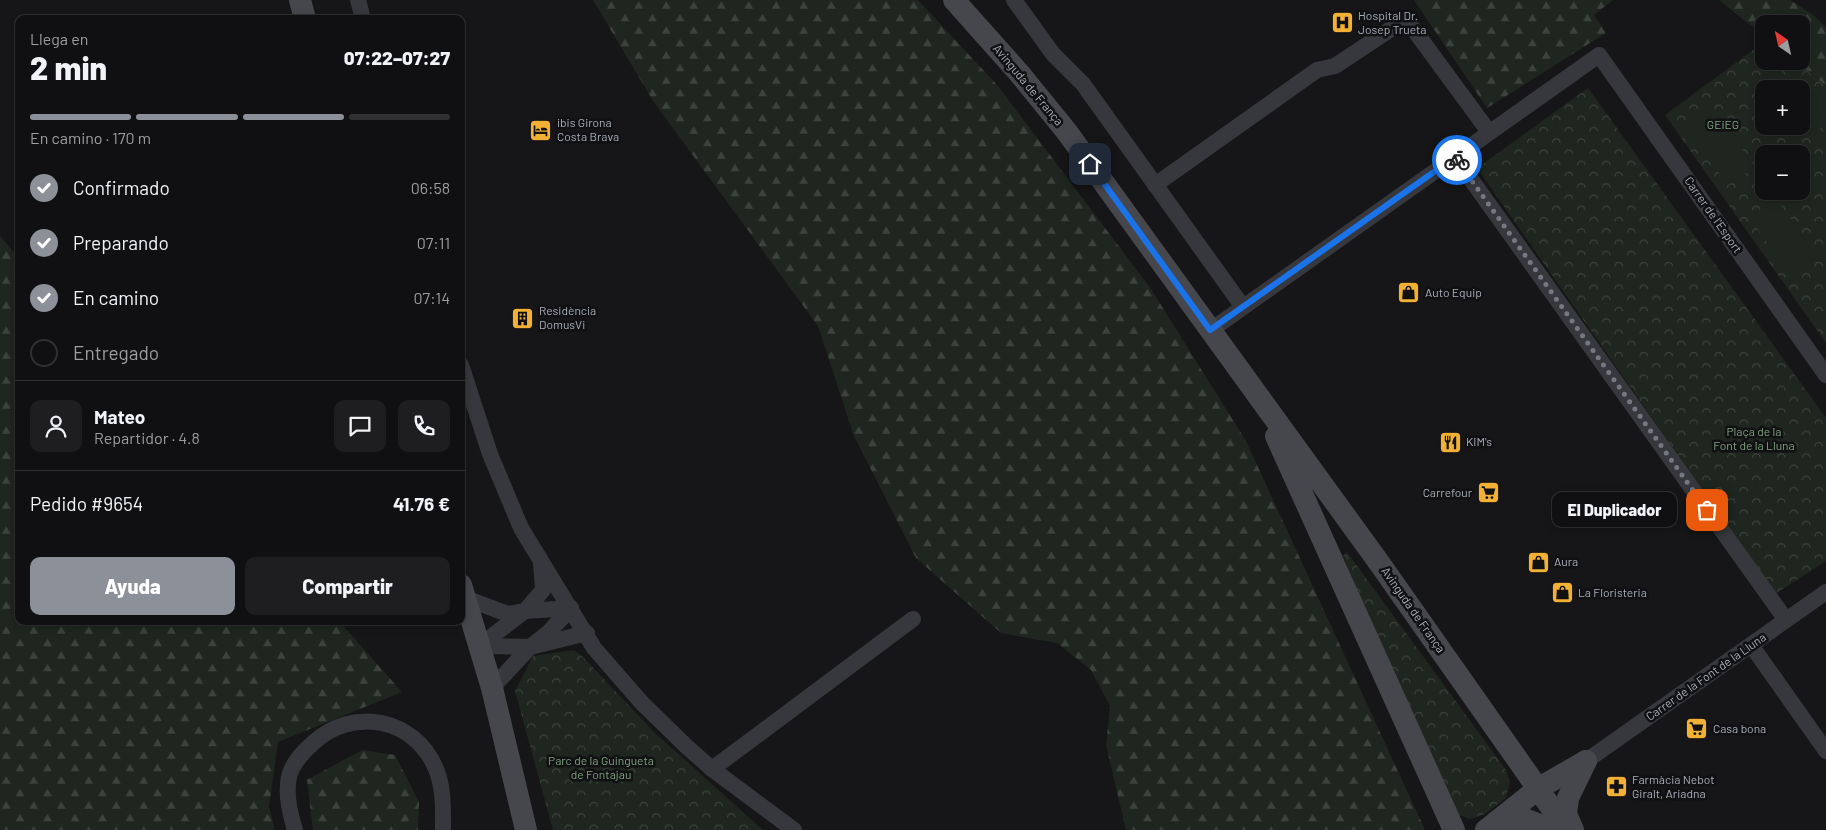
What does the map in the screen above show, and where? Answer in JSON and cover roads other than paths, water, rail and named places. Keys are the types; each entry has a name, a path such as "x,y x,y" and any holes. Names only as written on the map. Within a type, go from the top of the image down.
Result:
{"main road":[{"path":"300,0 304,15"},
{"name":"Avinguda de França","path":"954,0 1014,66 1067,132 1256,392 1567,830"},
{"name":"Avinguda de França","path":"1256,392 1454,830"},
{"path":"465,599 492,688 526,830"},
{"path":"1491,826 1539,788 1586,761"},
{"path":"1573,830 1566,814 1568,798 1586,761"},
{"path":"1491,826 1527,820 1552,830"}],"street":[{"path":"358,0 362,15"},
{"path":"1014,0 1053,54 1083,84 1243,307"},
{"path":"1155,185 1317,70 1336,66 1406,19 1489,132 1210,330"},
{"name":"Carrer de l'Esport","path":"1489,132 1599,55 1826,375"},
{"path":"1455,157 1786,620"},
{"path":"465,377 490,454 521,528 587,633 594,648 641,702 712,769 794,830"},
{"path":"479,646 525,611 543,590 541,560"},
{"name":"Carrer de la Font de la Lluna","path":"1586,761 1826,592"},
{"path":"465,593 508,614 571,608"},
{"path":"492,688 530,647 549,632 571,608"},
{"path":"712,769 913,619"},
{"path":"479,646 530,647 587,633"},
{"path":"1751,645 1826,751"},
{"path":"295,830 288,788 294,766 302,754 322,734 363,720 382,721 409,734 428,755 436,769 441,785 443,830"}],"place":[{"name":"Hospital Dr. Josep Trueta","path":"1342,23"},
{"name":"ibis Girona Costa Brava","path":"541,130"},
{"name":"Auto Equip","path":"1409,293"},
{"name":"Residència DomusVi","path":"523,318"},
{"name":"KIM's","path":"1450,442"},
{"name":"Carrefour","path":"1488,493"},
{"name":"El Duplicador","path":"1707,510"},
{"name":"Aura","path":"1538,562"},
{"name":"La Floristeria","path":"1562,593"},
{"name":"Casa bona","path":"1697,729"},
{"name":"Farmàcia Nebot Giralt, Ariadna","path":"1616,787"}],"park label":[{"name":"GEiEG","path":"1723,125"},
{"name":"Plaça de la Font de la Lluna","path":"1754,439"},
{"name":"Parc de la Guingueta de Fontajau","path":"601,768"}]}
